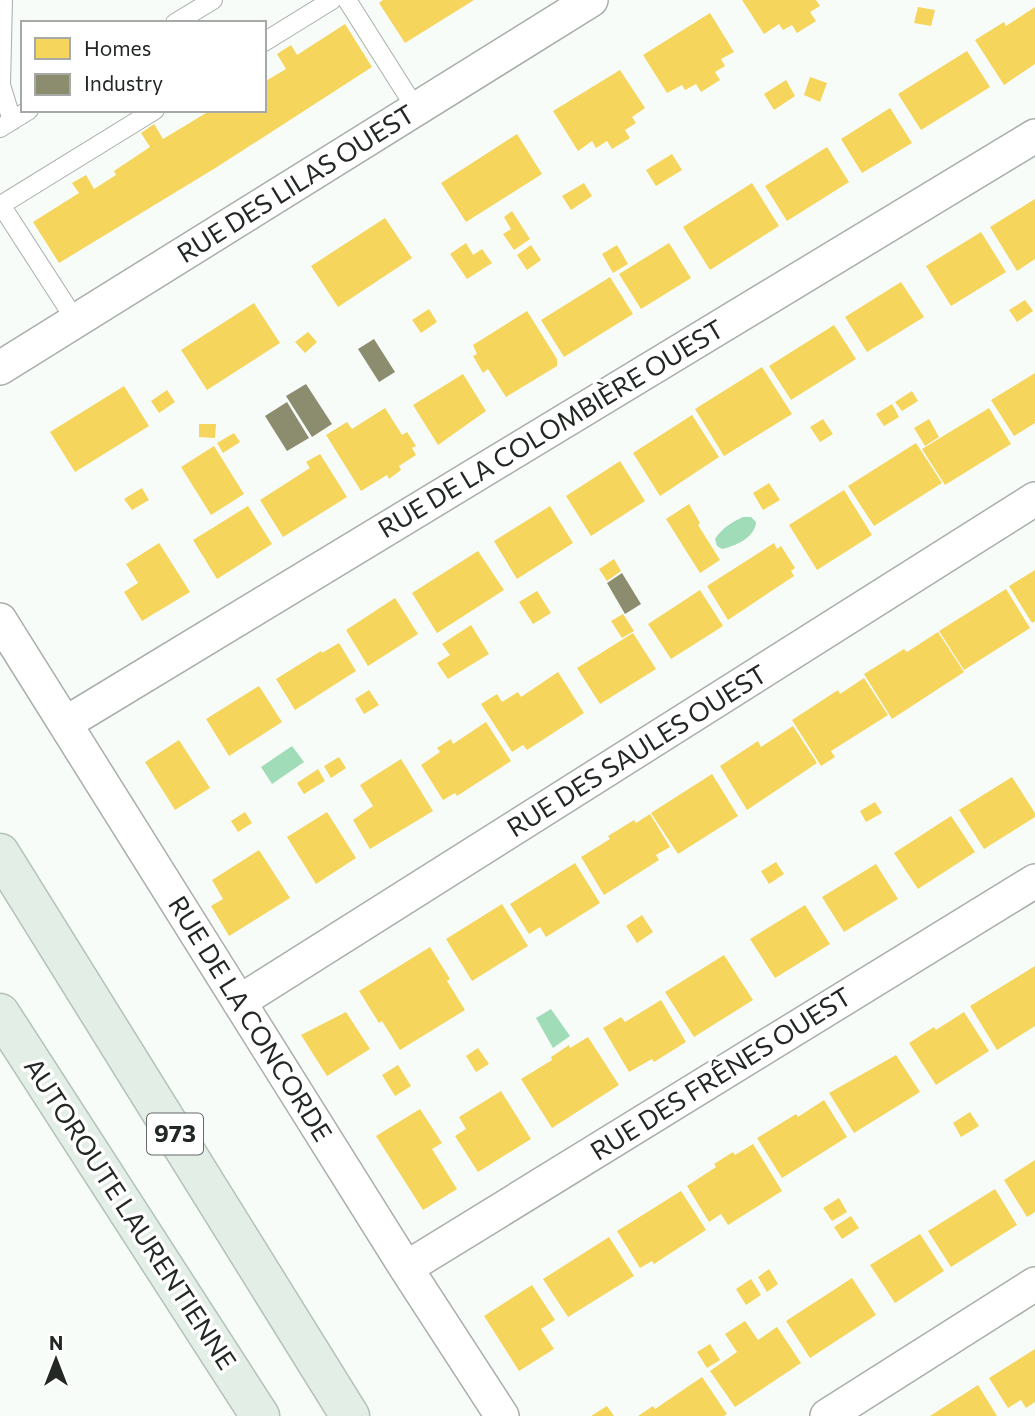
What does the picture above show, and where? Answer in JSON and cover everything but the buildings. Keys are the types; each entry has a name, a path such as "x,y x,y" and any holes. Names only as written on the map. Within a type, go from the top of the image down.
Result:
{"highway":[{"name":"973","path":"0,853 351,1416"},
{"name":"AUTOROUTE LAURENTIENNE","path":"0,1013 260,1416"}],"street":[{"name":"RUE DES LILAS OUEST","path":"0,368 589,1"},
{"name":"RUE DE LA COLOMBIÈRE OUEST","path":"66,723 1035,135"},
{"name":"RUE DES SAULES OUEST","path":"239,1002 1035,499"},
{"name":"RUE DE LA CONCORDE","path":"0,620 406,1268 502,1416"},
{"name":"RUE DES FRÊNES OUEST","path":"406,1268 1035,881"},
{"path":"827,1416 1035,1284"}],"lane":[{"path":"3,0 1,85 6,124 26,112"},
{"path":"178,21 213,0"},
{"path":"266,41 332,0"},
{"path":"347,0 416,109"},
{"path":"76,321 1,205 152,112"}],"shaded area":[{"path":"743,517 751,517 756,522 752,533 733,546 722,549 717,546 715,539 721,532"},
{"path":"292,746 304,762 272,784 261,767"},
{"path":"551,1009 570,1036 553,1048 536,1018"}]}
